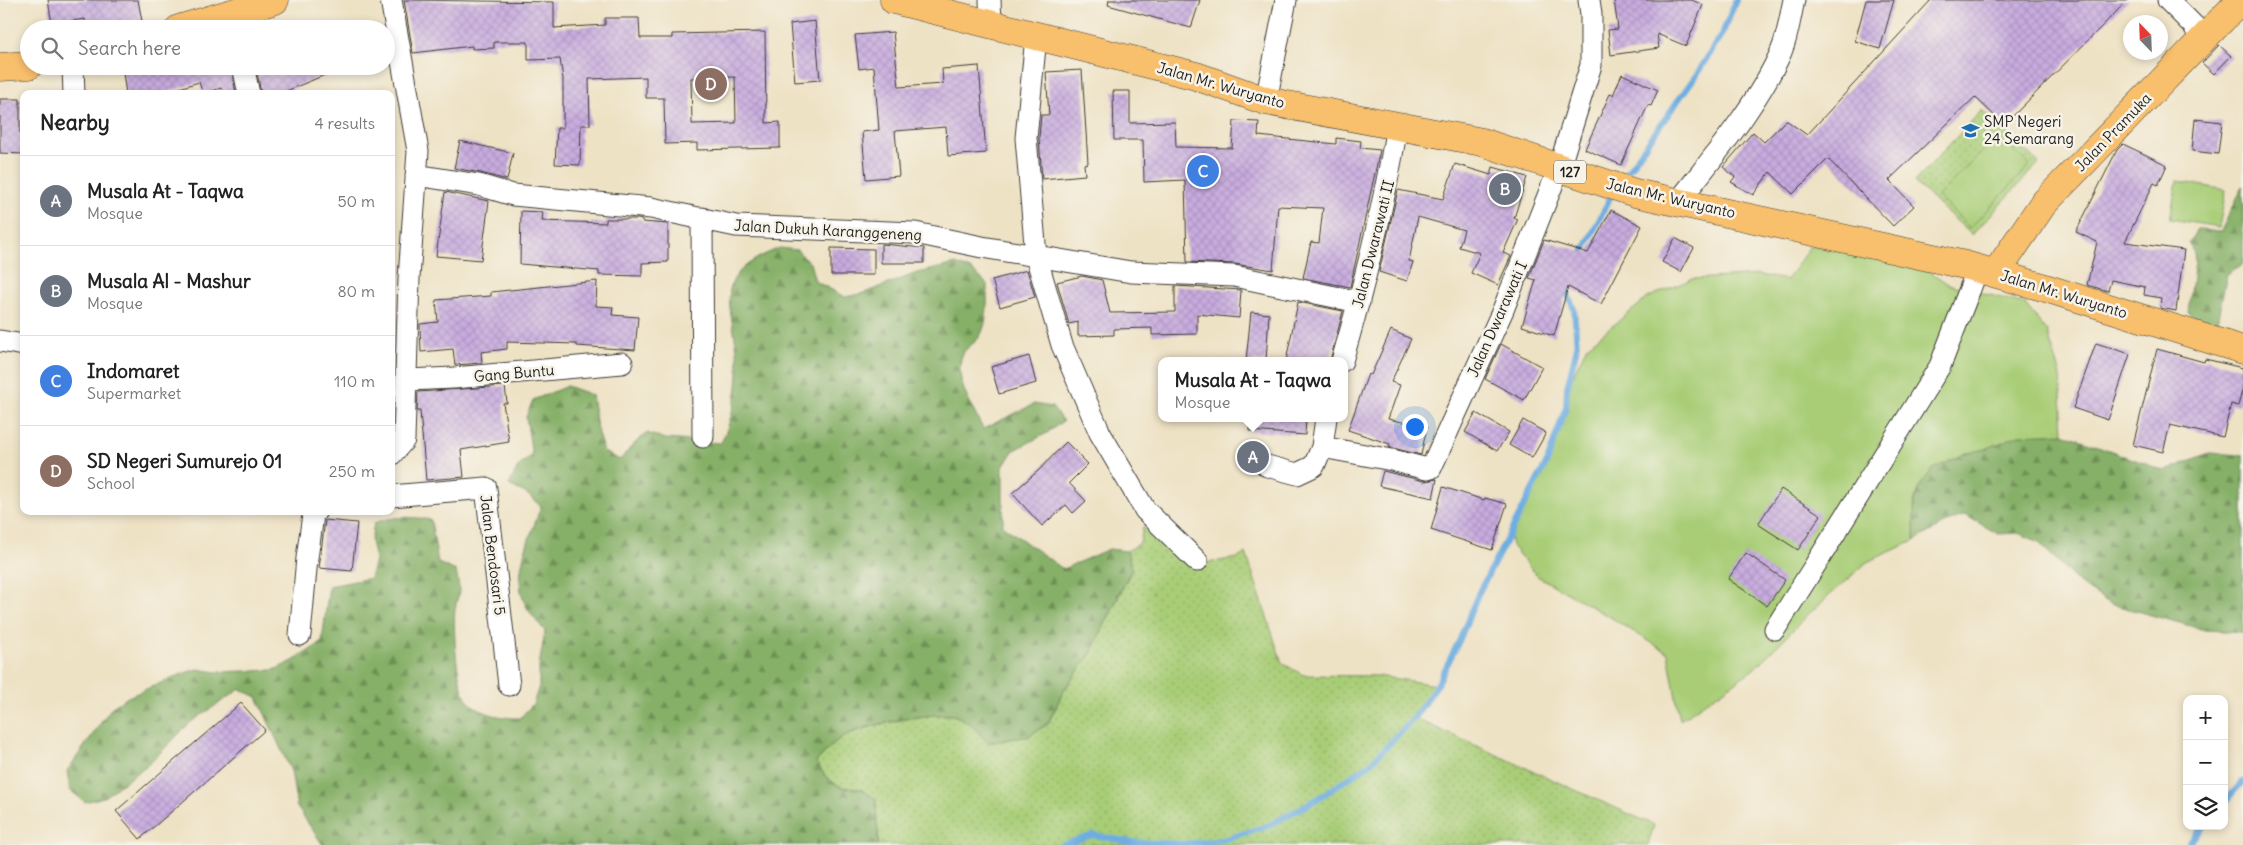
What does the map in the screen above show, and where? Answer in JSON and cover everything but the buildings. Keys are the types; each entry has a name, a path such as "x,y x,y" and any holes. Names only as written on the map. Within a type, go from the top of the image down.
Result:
{"main road":[{"path":"236,20 275,0"},
{"name":"Jalan Mr. Wuryanto","path":"894,0 991,12 1036,37 1196,76 1266,101 1482,142 1635,193 1987,271 2243,350"},
{"name":"Jalan Pramuka","path":"1987,271 2043,204 2241,0"},
{"path":"0,67 20,65"}],"street":[{"path":"391,0 395,20"},
{"path":"1266,101 1286,0"},
{"name":"Jalan Dwarawati I","path":"1322,447 1392,460 1427,469 1431,468 1504,310 1559,168 1590,66 1591,14 1589,0"},
{"path":"1679,202 1725,141 1767,78 1782,51 1794,0"},
{"path":"2168,0 2195,28 2200,41"},
{"path":"395,22 418,151 400,278 407,380 404,440 395,450"},
{"path":"1036,37 1026,138 1036,256 1062,345 1100,433 1145,510 1197,561"},
{"path":"73,75 74,90"},
{"path":"245,75 249,90"},
{"name":"Jalan Dwarawati II","path":"1343,357 1386,194 1397,126"},
{"name":"Jalan Dukuh Karanggeneng","path":"416,175 479,185 513,195 651,208 736,226 915,233 1131,272 1234,276 1359,302"},
{"path":"702,218 703,437"},
{"path":"1775,629 1940,366 1987,271"},
{"path":"0,341 20,344"},
{"name":"Gang Buntu","path":"407,380 454,378 622,363"},
{"path":"1267,466 1292,474 1302,473 1314,466 1322,447 1325,422"},
{"name":"Jalan Bendosari 5","path":"395,496 486,488 509,685"},
{"path":"300,635 306,558 313,515"}],"green space":[{"path":"1982,110 2039,163 1972,235 1914,182"},
{"path":"1997,136 2030,165 1970,228 1938,196"},
{"path":"2177,181 2226,190 2219,227 2170,219"},
{"path":"2243,186 2243,264 2227,274 2217,322 2207,323 2188,313 2195,262 2194,253 2188,243 2197,230 2221,231"},
{"path":"1810,246 1922,266 1948,284 2025,304 2047,332 2060,372 2063,433 2019,435 1985,449 1966,453 1933,469 1921,484 1914,502 1914,541 1867,562 1811,612 1754,669 1680,720 1668,653 1610,617 1537,576 1512,546 1510,536 1547,462 1566,407 1567,388 1587,346 1649,297 1692,279 1759,275 1787,280"},
{"path":"780,248 797,250 810,263 815,281 845,297 864,293 917,273 956,264 973,271 987,284 984,328 977,340 963,353 960,363 960,372 965,392 983,429 1034,404 1052,407 1063,421 1047,433 1013,451 1003,467 1003,526 1063,569 1109,549 1127,551 1132,568 1090,655 1064,690 1048,723 1029,736 988,743 961,718 933,715 880,724 850,733 841,738 816,762 826,778 842,788 861,789 876,799 878,845 323,845 297,807 291,771 257,697 240,689 191,722 149,764 104,797 85,802 70,790 67,771 112,707 128,697 197,669 217,672 274,670 293,661 322,642 329,586 370,578 375,560 371,541 374,523 388,519 409,517 431,520 438,563 456,571 458,580 459,592 454,618 455,644 461,686 465,696 475,707 487,713 520,718 533,704 539,686 539,666 545,631 527,608 523,599 520,576 525,552 541,506 527,494 509,485 518,467 532,455 526,417 533,400 567,386 592,395 598,434 604,452 620,460 647,433 665,439 721,443 736,397 738,377 729,296 732,283 740,271 756,259"},
{"path":"2063,433 2165,471 2209,453 2243,455 2243,632 2205,630 2111,604 2079,583 2037,541 2018,533 1998,534 1965,515 1947,522 1914,541 1914,502 1921,484 1932,469 1966,453 1985,449 2019,435"},
{"path":"1143,527 1193,565 1238,558 1246,553 1282,663 1303,675 1377,676 1437,685 1414,718 1654,825 1648,845 878,845 879,832 861,789 839,786 829,780 816,762 841,738 863,729 916,717 933,715 956,716 969,724 988,743 1028,736 1048,724 1064,690 1090,655 1132,569 1127,551 1140,543"}],"waterway":[{"path":"1624,176 1697,74 1723,32 1736,0"},
{"path":"1580,258 1610,198"},
{"path":"1061,845 1093,835 1131,842 1183,844 1222,840 1270,825 1317,799 1369,765 1414,718 1437,685 1460,639 1478,594 1547,462 1566,407 1567,388 1577,347 1574,309 1566,290 1568,283"},
{"path":"2228,798 2243,781"},
{"path":"2187,845 2200,830"}],"place":[{"name":"SD Negeri Sumurejo 01","path":"711,84"},
{"name":"SMP Negeri 24 Semarang","path":"1970,130"},
{"name":"Indomaret","path":"1203,171"},
{"name":"Musala Al - Mashur","path":"1505,189"},
{"name":"Musala At - Taqwa","path":"1253,457"}]}
